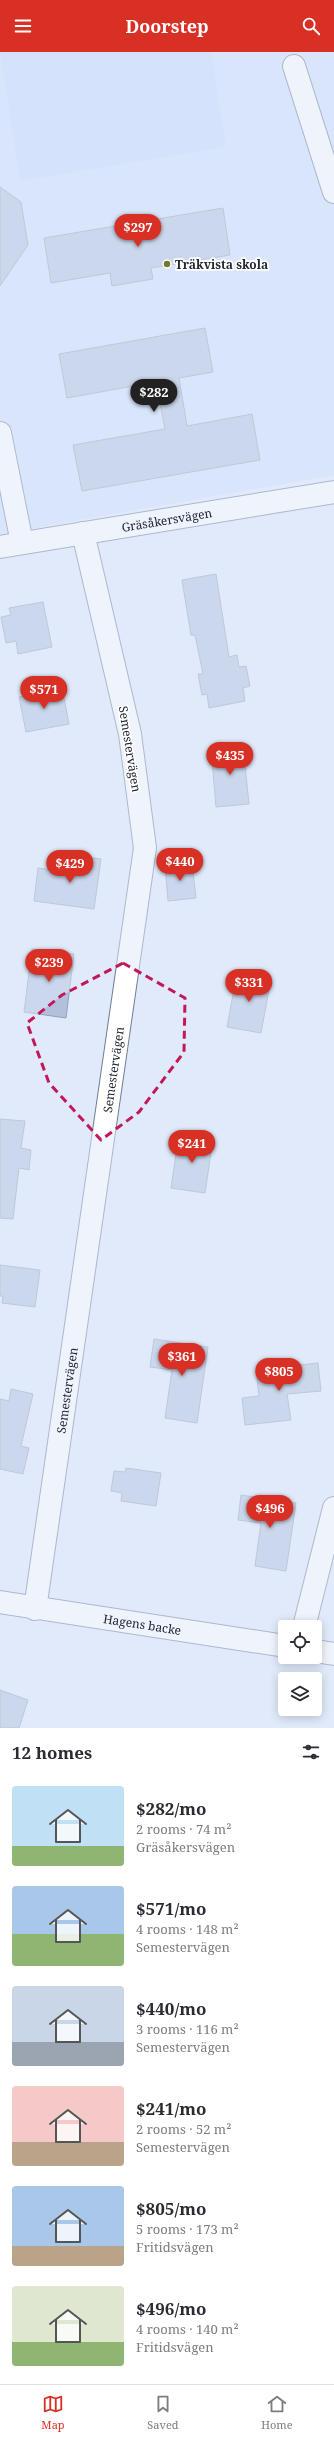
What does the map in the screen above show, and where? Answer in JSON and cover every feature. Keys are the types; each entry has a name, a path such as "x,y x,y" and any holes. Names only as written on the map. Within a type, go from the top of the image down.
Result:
{"street":[{"path":"294,66 334,192"},
{"path":"0,433 22,543"},
{"name":"Gräsåkersvägen","path":"0,547 334,492"},
{"name":"Semestervägen","path":"35,1609 145,848 130,734 83,533"},
{"path":"306,1620 334,1508"},
{"name":"Hagens backe","path":"0,1602 35,1609 278,1645"},
{"path":"322,1652 334,1654"}],"highlighted area":[{"path":"123,963 185,998 184,1052 139,1112 101,1140 49,1083 27,1023 62,995"}],"shaded area":[{"name":"Träkvista skola","path":"0,52 334,52 334,475 0,534"},
{"path":"0,52 211,52 226,147 20,181"}],"building":[{"path":"0,187 21,202 28,245 0,286"},
{"path":"223,208 230,255 151,268 153,279 112,286 110,273 51,283 44,238"},
{"path":"205,328 213,372 179,378 187,426 252,414 260,460 82,491 73,445 165,429 156,382 67,398 59,354"},
{"path":"216,574 229,657 237,655 239,667 246,666 250,686 243,688 245,701 209,708 207,694 202,695 198,674 203,674 195,635 191,635 182,580"},
{"path":"43,602 52,647 18,654 16,641 6,643 1,617 11,615 9,608"},
{"path":"62,688 69,724 26,732 19,697"},
{"path":"243,745 249,804 216,807 211,748"},
{"path":"69,855 101,859 94,909 34,901 38,868 67,872"},
{"path":"192,863 196,898 168,901 165,865"},
{"path":"32,949 74,954 66,1018 24,1012"},
{"path":"237,973 271,979 261,1033 227,1027"},
{"path":"0,1119 25,1121 21,1148 31,1150 29,1170 19,1168 13,1219 0,1218"},
{"path":"179,1134 213,1139 205,1193 171,1188"},
{"path":"0,1265 40,1270 35,1307 2,1303 3,1296 0,1296"},
{"path":"154,1339 208,1347 197,1423 165,1418 172,1370 150,1367"},
{"path":"318,1363 321,1391 287,1394 291,1420 245,1425 242,1398 259,1396 256,1370"},
{"path":"11,1389 33,1394 21,1446 29,1448 23,1474 0,1469 0,1399 9,1401"},
{"path":"126,1468 161,1473 156,1506 121,1501 122,1493 111,1491 114,1471 125,1472"},
{"path":"241,1495 296,1503 286,1571 255,1566 261,1523 238,1520"},
{"path":"0,1690 28,1700 19,1728 0,1728"}],"place":[{"name":"Träkvista skola","path":"167,264"}]}
